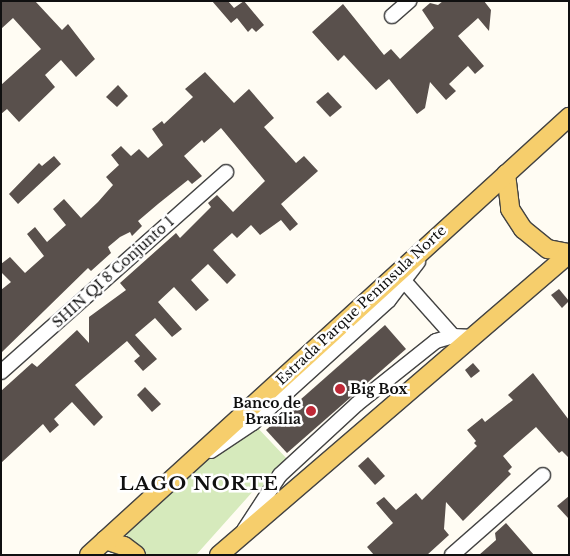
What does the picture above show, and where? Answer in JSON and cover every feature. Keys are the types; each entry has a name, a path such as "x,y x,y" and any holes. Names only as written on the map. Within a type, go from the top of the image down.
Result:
{"main road":[{"name":"Estrada Parque Península Norte","path":"89,555 438,233 569,117"},
{"path":"506,174 510,209 523,229 548,250 569,253"},
{"path":"219,555 474,337 569,253"},
{"path":"105,540 124,546 136,555"}],"street":[{"path":"392,16 409,1"},
{"name":"SHIN QI 8 Conjunto 1","path":"1,372 226,172"},
{"path":"179,474 253,423 389,300 438,233"},
{"path":"404,281 453,336"},
{"path":"238,540 270,488 294,462 422,350 453,336 474,337"},
{"path":"452,555 543,475"}],"green space":[{"path":"253,423 289,461 259,491 255,489 196,555 146,555 121,530"}],"building":[{"path":"1,1 35,1 62,30 68,24 95,59 76,77 61,60 45,75 55,87 19,122 7,109 1,114 1,85 41,49 13,18 1,29"},
{"path":"212,1 228,1 234,8 244,1 264,25 256,32 252,28 248,32 237,18 231,23"},
{"path":"443,1 484,1 491,10 489,31 478,18 458,36 484,66 475,74 468,66 449,84 456,91 446,100 430,82 425,108 417,114 389,79 376,90 344,55 338,61 312,32 343,4 384,55 391,49 400,59 434,28 422,10 430,3 438,5"},
{"path":"205,72 234,103 249,89 274,118 264,127 296,163 304,156 318,171 281,204 298,224 290,231 281,220 260,235 251,225 237,238 232,233 213,250 236,275 227,284 208,264 191,280 209,300 196,311 174,287 158,302 182,329 172,337 155,318 135,335 157,359 143,371 134,361 140,356 127,341 75,385 103,417 94,426 72,402 54,419 59,425 50,433 43,424 1,463 1,391 32,363 37,367 77,330 89,343 89,317 126,290 120,283 176,233 180,238 211,207 208,203 217,195 233,212 265,181 221,128 204,143 202,140 184,156 202,176 192,184 188,180 138,221 142,226 132,236 130,232 120,237 108,247 111,253 91,271 88,268 1,353 1,290 11,282 1,272 1,264 10,257 25,273 44,256 27,234 35,227 47,242 66,225 53,209 64,199 81,218 113,185 106,177 119,165 111,155 121,146 131,156 139,149 148,158 163,145 152,129 162,121 164,124 193,97 185,89"},
{"path":"118,85 128,96 117,107 106,97"},
{"path":"328,92 342,107 330,117 316,102"},
{"path":"54,156 61,164 18,204 9,194 39,163 42,166"},
{"path":"559,289 569,301 562,308 551,295"},
{"name":"Big Box","path":"385,325 406,349 287,453 266,430"},
{"path":"473,363 480,371 471,378 465,370"},
{"path":"533,373 569,420 569,458 562,451 559,453 536,427 503,456 512,467 508,471 511,474 463,521 446,502 444,529 449,535 427,555 374,555 367,547 393,523 376,503 384,497 396,510 416,493 422,500 477,446 474,443 476,441 467,430 482,418 485,422 513,400 508,395"},
{"path":"145,387 161,404 152,412 137,395"},
{"path":"368,457 385,476 375,485 358,466"},
{"path":"569,496 569,519 557,506"},
{"path":"506,523 534,555 479,555 496,540 495,533"}],"place":[{"name":"Big Box","path":"340,389"},
{"name":"Banco de Brasília","path":"311,411"}],"district":[{"name":"LAGO NORTE","path":"199,484"}]}
